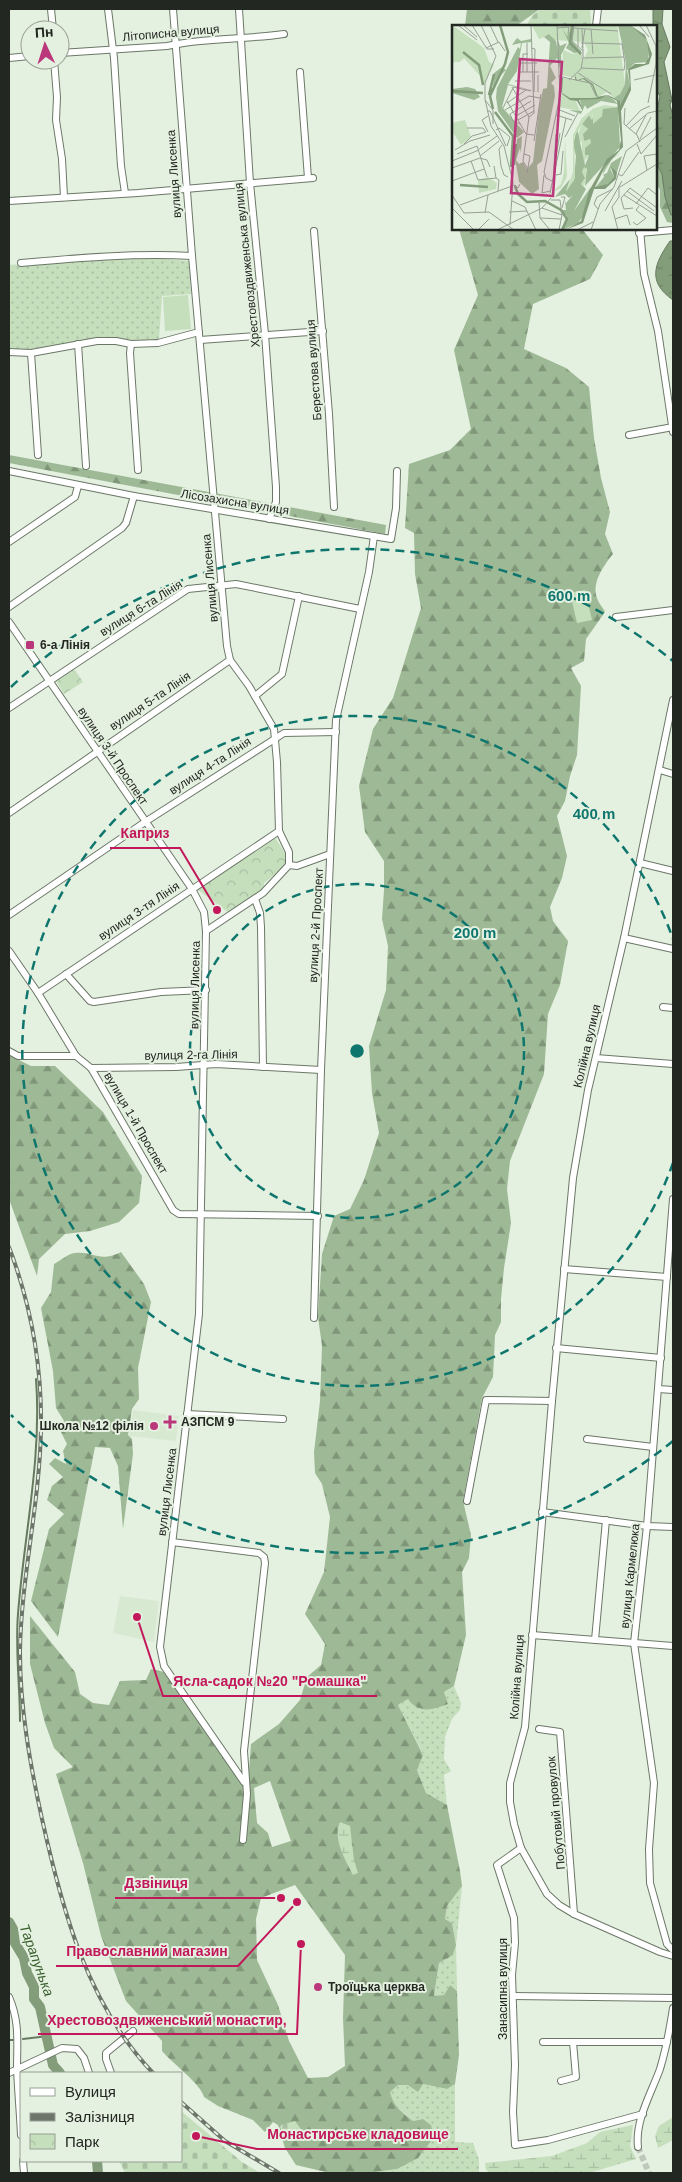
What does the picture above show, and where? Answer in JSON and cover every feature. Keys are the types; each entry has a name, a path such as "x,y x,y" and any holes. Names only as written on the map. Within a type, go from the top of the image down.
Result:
{"street":[{"path":"108,9 125,193"},
{"name":"вулиця Лисенка","path":"173,9 186,188 227,646 230,660 255,696 274,729 279,831 289,852 289,865 254,899 206,931 199,1314 160,1647 164,1666 244,1782"},
{"name":"Хрестовоздвиженська вулиця","path":"239,9 250,183 265,334 276,487 276,502 269,519"},
{"path":"596,25 598,9"},
{"name":"Літописна вулиця","path":"70,52 284,34"},
{"path":"54,70 56,120 62,159 64,197"},
{"path":"9,201 311,178 300,72"},
{"path":"629,435 673,430 658,331 644,274 640,231 673,230"},
{"name":"Берестова вулиця","path":"314,231 323,331 334,507"},
{"path":"21,263 108,256 138,257 165,254 192,256"},
{"path":"200,340 323,331"},
{"path":"9,352 32,353 108,340 131,344 158,343 199,332"},
{"path":"78,344 86,466"},
{"path":"131,344 138,470"},
{"path":"32,353 38,455"},
{"name":"Лісозахисна вулиця","path":"12,472 134,496 390,539 396,508 398,471"},
{"path":"9,477 12,472"},
{"path":"9,542 75,497 78,486"},
{"path":"9,607 122,528 126,523 134,496"},
{"name":"вулиця 2-й Проспект","path":"314,1318 321,1070 336,732 343,683 374,536"},
{"name":"вулиця 6-та Лінія","path":"9,708 188,589 236,584 360,609"},
{"path":"255,696 282,674 299,596"},
{"path":"616,617 673,610"},
{"name":"вулиця 3-й Проспект","path":"9,622 192,889 204,912 206,931"},
{"name":"вулиця 5-та Лінія","path":"9,812 230,660"},
{"name":"Колійна вулиця","path":"673,700 624,938 588,1090 573,1178 556,1348 525,1727 510,1783 510,1802 520,1848 546,1894 574,1914 673,1956"},
{"name":"вулиця 4-та Лінія","path":"9,915 145,822 275,738 288,732 336,732"},
{"path":"660,770 673,774"},
{"name":"вулиця 3-тя Лінія","path":"38,993 279,831"},
{"path":"289,865 297,866 330,854"},
{"path":"640,863 673,871"},
{"path":"254,899 260,913 261,927 263,1067"},
{"path":"624,938 673,949"},
{"name":"вулиця 1-й Проспект","path":"9,951 38,993 76,1056 91,1068 173,1210 178,1214 201,1214"},
{"path":"66,974 90,1001 94,1002 161,992 206,990"},
{"path":"662,1006 673,1008"},
{"path":"9,1051 18,1056 76,1056"},
{"path":"596,1058 673,1064"},
{"name":"вулиця 2-га Лінія","path":"91,1068 176,1067 205,1064 321,1070"},
{"name":"вулиця Кармелюка","path":"673,1200 661,1358 634,1643 654,1783 648,1849 650,1883 667,1944 673,1950"},
{"path":"201,1214 318,1216"},
{"path":"564,1269 667,1277"},
{"path":"556,1348 661,1358"},
{"path":"658,1389 673,1390"},
{"path":"467,1501 486,1400 552,1401"},
{"path":"187,1414 283,1419"},
{"path":"587,1439 653,1447"},
{"path":"542,1512 646,1526 673,1527"},
{"path":"595,1640 606,1520"},
{"path":"172,1542 259,1553 264,1557 265,1563 244,1751 244,1782 247,1794 243,1840"},
{"path":"532,1635 673,1646"},
{"name":"Побутовий провулок","path":"539,1729 560,1732 574,1914"},
{"name":"Занасипна вулиця","path":"520,1848 497,1865 514,1918 513,1996 515,2065 512,2112 514,2145 548,2140 643,2114"},
{"path":"513,1996 673,1998"},
{"path":"9,1998 16,2012 20,2118"},
{"path":"638,2147 637,2130 660,2067 673,2008"},
{"path":"111,2072 106,2053 133,2031"},
{"path":"543,2042 667,2042"},
{"path":"561,2081 576,2078 573,2042"},
{"path":"9,2072 59,2050 77,2049 84,2058 89,2072"}],"shaded area":[{"name":"Школа №12 філія","path":"133,1410 179,1416 176,1441 129,1436"},
{"path":"120,1596 159,1601 154,1642 113,1633"}],"green space":[{"path":"467,9 540,9 517,25 465,25"},
{"path":"541,9 590,9 591,25 527,25 532,16"},
{"path":"657,122 658,166 662,174 665,197 673,215 673,223 667,222 660,207 660,190 657,185"},
{"path":"459,230 583,230 603,255 590,279 533,304 524,349 566,368 589,387 594,438 601,478 610,512 605,534 613,554 602,569 596,586 598,600 605,612 586,639 584,661 571,668 581,686 577,755 565,801 557,816 567,856 562,878 550,907 553,921 568,941 560,985 548,1014 544,1074 510,1161 507,1189 511,1223 504,1268 501,1322 495,1335 493,1377 482,1398 463,1501 471,1535 469,1558 462,1572 466,1635 454,1686 444,1692 448,1704 437,1708 421,1709 412,1704 408,1699 398,1705 423,1755 417,1770 426,1793 447,1805 460,1871 462,1886 447,1906 445,1919 452,1923 456,1945 453,1955 439,1963 434,1996 444,1995 450,1985 457,1991 459,2055 455,2084 447,2089 423,2084 418,2092 408,2085 398,2085 390,2092 396,2105 413,2121 423,2119 431,2125 434,2137 418,2158 397,2169 368,2173 330,2173 296,2165 285,2148 278,2125 273,2122 265,2132 253,2120 218,2106 204,2097 198,2086 162,2051 162,2041 126,2001 101,1936 83,1863 56,1774 73,1767 54,1748 45,1723 30,1664 30,1616 75,1672 80,1694 93,1703 109,1705 120,1681 146,1680 151,1669 164,1672 241,1783 249,1770 251,1744 279,1724 300,1700 307,1677 321,1665 325,1644 305,1614 324,1572 330,1517 322,1484 315,1473 314,1452 320,1401 322,1346 318,1317 322,1254 334,1216 350,1209 364,1180 379,1133 372,1093 369,1046 386,990 388,946 382,919 384,861 365,832 359,786 373,729 393,698 421,608 415,574 414,533 405,528 409,464 450,450 471,429 454,350 478,295","holes":["270,1781 291,1841 272,1847 268,1833 257,1823 254,1788","295,1885 345,1955 343,2018 345,2066 328,2077 308,2078 289,2041 278,2005 257,1960 256,1919 261,1898"]},
{"path":"103,258 189,261 191,294 162,296 159,339 132,341 112,337 31,351 9,351 9,265"},
{"path":"188,295 191,329 165,331 163,297"},
{"path":"9,455 386,525 385,534 9,463"},
{"path":"585,590 592,620 577,623 570,593"},
{"path":"74,669 83,682 64,694 56,681"},
{"path":"274,836 286,855 286,866 264,883 264,889 229,913 197,889"},
{"path":"9,1055 31,1066 55,1066 103,1112 142,1176 139,1203 119,1222 90,1231 65,1234 39,1259 37,1276 9,1199"},
{"path":"121,1252 144,1284 151,1302 138,1368 139,1399 132,1409 128,1435 132,1439 133,1454 123,1529 118,1466 110,1448 95,1447 58,1637 31,1601 49,1529 64,1514 47,1500 52,1486 63,1477 49,1464 55,1458 66,1464 63,1451 67,1444 61,1432 64,1421 56,1408 53,1371 41,1308 51,1292 54,1264 75,1253 107,1257"},
{"path":"454,1686 461,1703 460,1710 452,1719 445,1737 444,1759 451,1771 444,1775 447,1805 426,1793 417,1770 423,1754 398,1705 408,1699 445,1698 444,1692"},
{"path":"340,1822 350,1826 354,1860 358,1873 353,1875 339,1842 338,1828"},
{"path":"462,1886 456,1945 452,1923 445,1919 447,1906"},
{"path":"456,1945 457,1991 450,1985 444,1995 434,1997 439,1963 453,1955"},
{"path":"423,2084 447,2089 455,2084 455,2142 473,2143 479,2160 479,2173 368,2173 397,2169 431,2125 423,2119 413,2121 392,2102 390,2092 398,2085"},
{"path":"182,2112 242,2162 260,2173 125,2173 120,2162 182,2162"},
{"path":"673,2117 673,2140 658,2148 655,2136 659,2126"},
{"path":"295,2121 303,2132 287,2140 280,2128 281,2125"},
{"path":"633,2125 630,2146 636,2159 589,2173 490,2173 486,2170 485,2163 552,2156 587,2143 600,2132"}],"water":[{"path":"653,9 663,9 662,24 670,47 664,62 672,100 670,105 673,116 673,215 671,215 665,197 662,174 658,166 657,111 660,96 657,92 657,25 653,25"},
{"path":"670,241 673,241 673,300 659,286 656,279 657,265"}],"waterway":[{"path":"20,1721 17,1627 35,1467 37,1438 36,1379"},
{"name":"Тарапунька","path":"9,1922 13,1929 15,1943 24,1958 27,1973 34,1987 34,1999 40,2007 53,2065 59,2072"},
{"name":"Тарапунька","path":"23,2039 48,2036"},
{"name":"Тарапунька","path":"97,2162 98,2173"}],"tunnel":[{"path":"638,2147 649,2173"}],"railway":[{"path":"9,1247 17,1269 34,1336 41,1405 40,1456 21,1624 20,1652 20,1673 30,1757 50,1853 80,1954 94,1986 111,2017 130,2046 152,2072"},
{"path":"182,2103 225,2141 279,2173"}],"place":[{"name":"6-а Лінія","path":"30,645"},
{"name":"Каприз","path":"217,910"},
{"name":"АЗПСМ 9","path":"170,1422"},
{"name":"Школа №12 філія","path":"154,1426"},
{"name":"Ясла-садок №20 \"Ромашка\"","path":"137,1617"},
{"name":"Дзвіниця","path":"281,1898"},
{"name":"Православний магазин","path":"297,1902"},
{"name":"Хрестовоздвиженський монастир,","path":"301,1944"},
{"name":"Троїцька церква","path":"318,1987"},
{"name":"Монастирське кладовище","path":"196,2136"}]}
